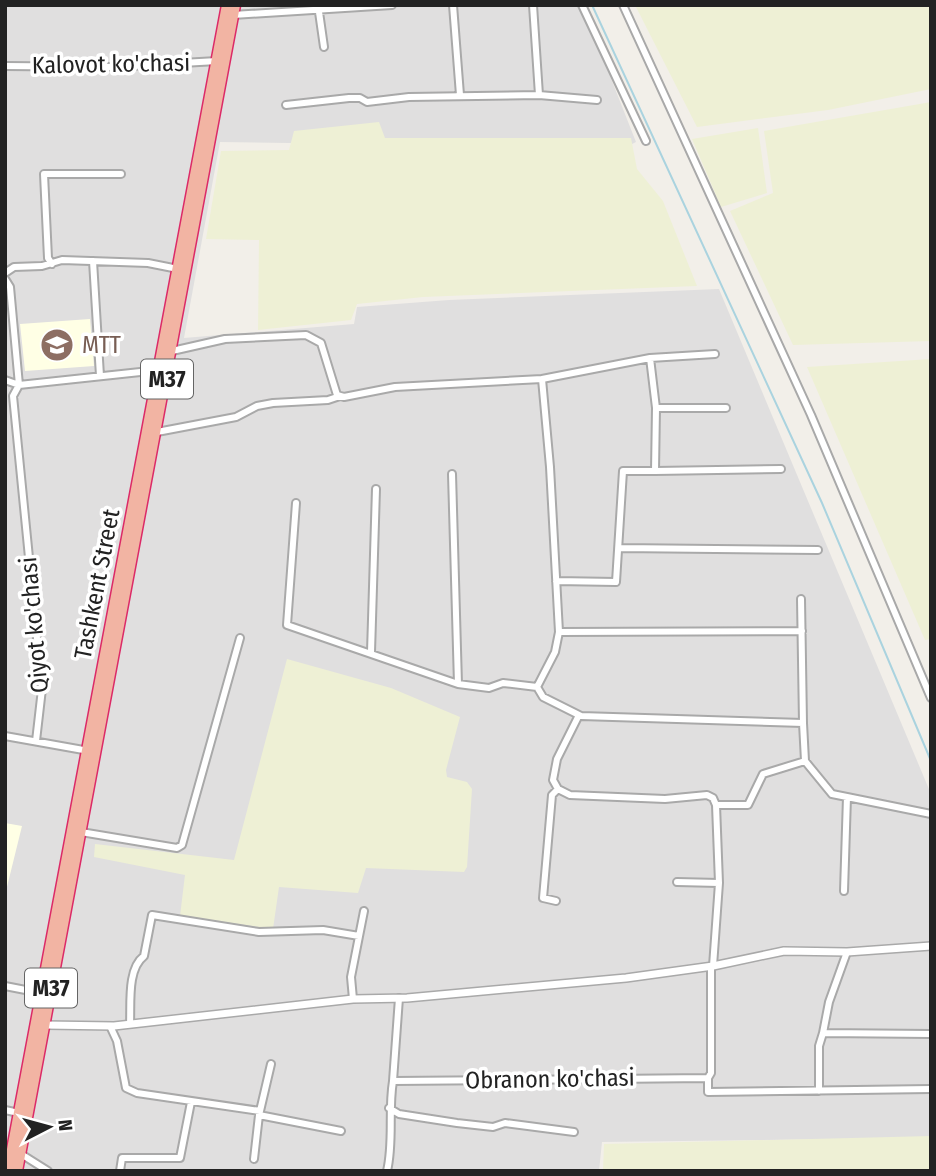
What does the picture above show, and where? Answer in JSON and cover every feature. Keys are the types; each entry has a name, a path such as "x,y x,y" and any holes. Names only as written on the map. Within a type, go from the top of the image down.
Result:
{"highway":[{"name":"Tashkent Street","path":"91,752 227,5"},
{"name":"Tashkent Street","path":"8,1171 41,993 157,432 234,10"},
{"name":"M37","path":"18,1171 81,832 91,752"}],"street":[{"path":"234,10 319,12 392,5"},
{"path":"453,5 460,95"},
{"path":"533,5 540,95"},
{"path":"582,5 646,141"},
{"path":"623,5 811,415 931,698"},
{"path":"319,12 324,47"},
{"name":"Kalovot ko'chasi","path":"5,66 112,67 217,61"},
{"path":"286,105 349,98 360,98 367,102 460,95 540,95 597,100"},
{"path":"52,264 48,258 44,174 121,174"},
{"path":"5,273 14,267 52,264 62,260 148,263 178,269"},
{"path":"93,261 100,376"},
{"name":"Qiyot ko'chasi","path":"5,279 10,287 19,385 13,396 42,688 36,741"},
{"path":"172,351 225,340 306,335 321,343 340,396"},
{"path":"157,432 236,417 257,406 294,400 360,396 396,387 542,379 650,358 715,354"},
{"path":"650,358 656,408 655,471"},
{"path":"5,380 19,385 159,370"},
{"path":"537,687 555,652 559,632 551,467 542,379"},
{"path":"656,408 726,408"},
{"path":"556,581 616,582 622,471 781,469"},
{"path":"452,474 458,684"},
{"path":"371,652 376,489"},
{"path":"296,503 287,625 458,684 489,688 503,683 537,687"},
{"path":"619,548 818,550"},
{"path":"802,599 805,761 832,794 931,814"},
{"path":"559,632 802,631"},
{"path":"81,832 177,848 182,845 240,638"},
{"path":"537,687 543,697 579,715 803,723"},
{"path":"579,715 557,760 553,780 558,789 570,795 665,799 707,794 713,798 716,805 719,883 712,966 712,1073 708,1078 708,1092 931,1089"},
{"path":"5,736 91,752"},
{"path":"716,805 748,805 763,774 805,761"},
{"path":"556,901 543,898 552,796 558,789"},
{"path":"844,891 847,797"},
{"path":"677,882 719,883"},
{"path":"353,999 351,977 364,911"},
{"path":"130,1024 132,983 138,961 144,956 152,915 260,932 323,930 359,936"},
{"path":"45,1025 110,1026 353,999 399,998 612,979 712,966 784,951 847,953 931,946"},
{"path":"819,1091 819,1046 828,1002 847,953"},
{"path":"5,986 41,993"},
{"path":"387,1171 391,1154 389,1108 399,998"},
{"path":"110,1026 117,1041 126,1088 341,1131"},
{"path":"823,1033 931,1034"},
{"path":"254,1159 260,1113 271,1064"},
{"name":"Obranon ko'chasi","path":"393,1081 708,1078"},
{"path":"120,1171 122,1158 180,1158 191,1102"},
{"name":"Obranon ko'chasi","path":"389,1108 399,1114 457,1123 494,1127 505,1123 574,1132"},
{"path":"5,1110 19,1113"},
{"path":"21,1154 48,1171"}],"shaded area":[{"path":"5,5 582,5 636,142 624,148 220,142 184,338 354,324 357,307 449,300 719,289 931,794 931,1138 602,1142 599,1171 5,1171"},
{"path":"635,5 931,5 931,89 828,110 697,127"},
{"path":"931,102 931,341 793,345 730,211 773,193 764,131"},
{"path":"379,122 385,138 631,138 637,169 663,201 697,286 423,297 357,304 351,320 258,330 259,240 206,239 221,151 289,150 294,131"},
{"path":"758,128 767,193 721,207 692,139"},
{"name":"MTT","path":"90,319 94,366 25,371 20,324"},
{"path":"931,359 931,639 925,640 807,367"},
{"path":"287,659 391,688 460,717 446,770 447,777 467,782 472,789 467,867 464,872 366,868 358,893 279,887 273,929 180,916 185,875 94,857 95,844 234,860"},
{"path":"5,823 22,826 5,895"},
{"path":"931,1136 931,1171 603,1171 604,1144"}],"waterway":[{"path":"592,5 822,503 931,761"}],"place":[{"name":"MTT","path":"57,345"}]}
